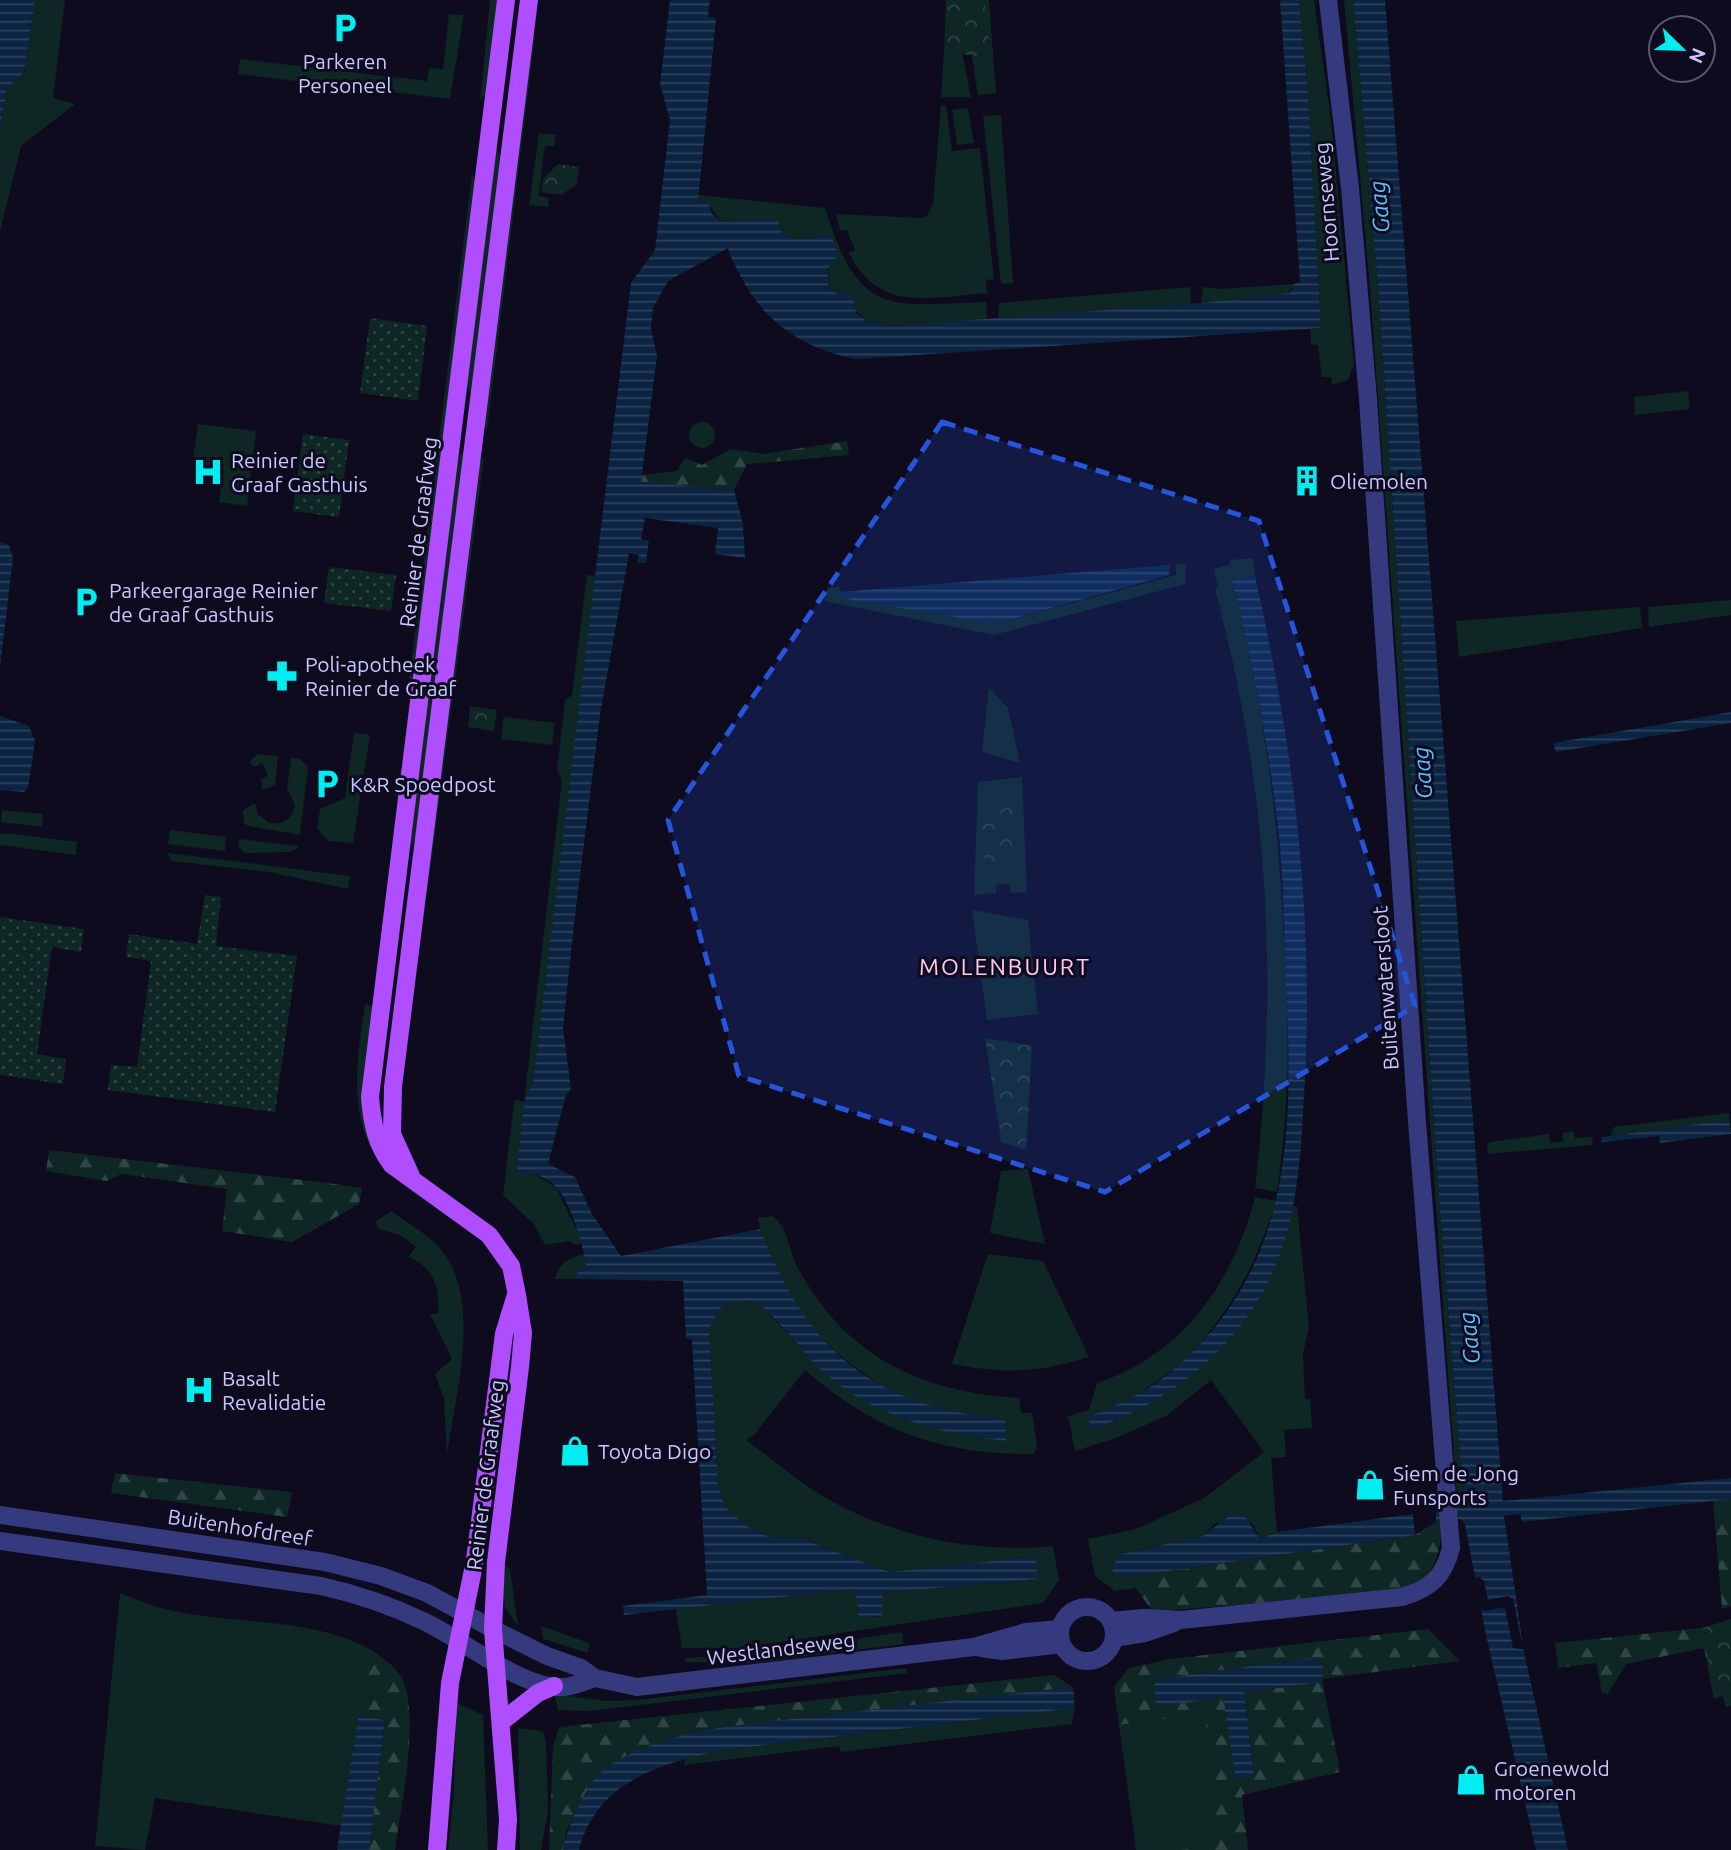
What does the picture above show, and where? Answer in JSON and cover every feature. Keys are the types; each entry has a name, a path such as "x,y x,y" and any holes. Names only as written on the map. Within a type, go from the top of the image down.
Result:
{"main road":[{"name":"Reinier de Graafweg","path":"493,1662 496,1562 523,1333 511,1266 489,1235 392,1165 381,1151 372,1126 370,1097 506,0"},
{"name":"Reinier de Graafweg","path":"412,1179 392,1134 393,1087 529,0"},
{"name":"Reinier de Graafweg","path":"459,1640 475,1560 504,1334 517,1295"},
{"path":"437,1850 450,1683 459,1640"},
{"path":"493,1662 501,1722 508,1819 506,1850"},
{"path":"501,1722 538,1693 554,1686"}],"street":[{"name":"Hoornseweg","path":"1328,0 1350,188 1368,399"},
{"name":"Buitenwatersloot","path":"1113,1630 1144,1618 1181,1620 1402,1597 1427,1589 1443,1572 1451,1548 1416,1108 1368,399"},
{"name":"Buitenhofdreef","path":"0,1515 325,1562 408,1585 464,1614"},
{"path":"0,1541 321,1586 388,1605 459,1640"},
{"path":"1082,1607 1099,1609 1113,1630 1105,1655 1094,1661 1078,1660 1061,1636 1070,1612 1082,1607"},
{"name":"Westlandseweg","path":"464,1614 547,1656 581,1668 595,1678 621,1685 657,1686 974,1647 1026,1632 1061,1636"},
{"name":"Westlandseweg","path":"459,1640 493,1662 534,1681 565,1687 595,1678"}],"highlighted area":[{"path":"942,422 1259,521 1415,1006 1105,1192 739,1076 668,820"}],"green space":[{"path":"35,0 65,0 53,98 75,104 21,146 0,232 0,129 7,89 24,72"},
{"path":"490,0 502,0 487,93 480,101"},
{"path":"946,0 984,0 991,58 944,52"},
{"path":"963,0 989,0 996,93 978,95"},
{"path":"1299,0 1314,0 1331,120 1354,364 1348,380 1332,385 1331,377 1322,377 1318,345 1311,344 1310,329 1321,328 1308,94"},
{"path":"1344,0 1353,0 1378,287 1439,1197 1463,1491 1457,1498 1370,288"},
{"path":"449,14 464,15 450,99 238,74 240,59 427,81 429,68 443,69"},
{"path":"535,34 487,431 482,419"},
{"path":"944,52 962,53 971,97 941,97"},
{"path":"941,105 946,106 952,151 980,148 994,279 986,280 987,293 927,298 891,294 875,286 861,272 849,253 855,250 847,230 840,231 836,214 921,218 927,216 933,205"},
{"path":"968,108 974,143 957,145 952,110"},
{"path":"1001,115 1013,283 1001,284 983,116"},
{"path":"539,133 556,135 554,146 546,146 544,150 539,196 549,198 548,207 529,205"},
{"path":"494,145 502,158 471,394 464,382"},
{"path":"558,164 579,167 577,184 561,195 541,192 543,179"},
{"path":"472,174 477,186 416,680 407,695"},
{"path":"699,195 825,208 850,269 864,286 880,297 900,302 986,302 987,320 891,326 868,322 828,285 831,235 797,239 729,220 721,221 707,203 698,202"},
{"path":"1294,284 1287,296 1201,303 1203,287 1218,289"},
{"path":"1190,287 1191,304 998,319 999,303"},
{"path":"370,318 427,326 418,401 360,393"},
{"path":"1688,391 1690,409 1635,415 1634,397"},
{"path":"702,422 711,426 715,435 711,444 702,448 693,444 689,435 693,426"},
{"path":"198,424 256,431 247,506 219,502 223,470 192,465"},
{"path":"303,434 349,440 339,517 293,511"},
{"path":"847,441 849,455 747,464 734,490 641,482 642,475 677,471 685,458 702,465 731,449 763,454"},
{"path":"464,451 419,830 410,849 405,847 457,459"},
{"path":"484,457 427,895 424,898 476,466"},
{"path":"1253,558 1255,576 1232,579 1261,714 1274,805 1282,897 1287,1068 1277,1192 1255,1188 1266,1035 1264,886 1258,812 1247,739 1215,589 1218,588 1214,569 1230,565 1230,560"},
{"path":"1176,564 1186,564 1185,584 994,635 824,601 828,588 840,587 840,592 996,624 1176,575"},
{"path":"329,567 396,575 391,611 324,603"},
{"path":"587,575 596,576 533,1082 524,1102 562,780 557,770 565,700 572,695"},
{"path":"1731,600 1731,615 1649,627 1648,607"},
{"path":"1640,607 1642,628 1459,657 1456,621"},
{"path":"989,688 1008,708 1020,763 982,752"},
{"path":"470,706 497,710 494,731 468,727"},
{"path":"504,717 555,723 552,745 501,739"},
{"path":"354,733 370,735 353,843 328,841 317,828 320,809 345,798"},
{"path":"258,754 278,756 275,785 262,790 261,780 268,775 262,763 255,767 249,762"},
{"path":"291,758 300,759 308,766 300,835 248,826 244,823 243,810 255,803 258,814 269,823 283,822 292,814 295,805 287,789"},
{"path":"1022,777 1027,892 1010,893 1009,884 996,885 996,893 974,895 978,782"},
{"path":"1009,807 1018,817 1019,859 985,862 980,817"},
{"path":"2,810 43,814 42,827 1,822"},
{"path":"170,830 226,837 225,851 168,844"},
{"path":"0,834 77,842 76,855 0,845"},
{"path":"240,839 298,848 289,852 244,853 238,846"},
{"path":"168,853 350,876 348,889 269,872 171,861"},
{"path":"205,895 221,897 216,946 297,956 275,1112 108,1090 111,1065 137,1067 151,961 126,957 129,934 197,944"},
{"path":"972,910 1028,920 1038,1014 987,1020"},
{"path":"0,917 84,929 81,952 52,947 37,1054 66,1059 63,1084 0,1075"},
{"path":"365,1004 376,1006 373,1146 370,1147 363,1129 357,1094 358,1059"},
{"path":"985,1038 1032,1046 1026,1150 1001,1142"},
{"path":"516,1099 524,1102 532,1173 556,1187 583,1243 576,1245 568,1241 545,1245 534,1224 503,1195 514,1103"},
{"path":"1729,1113 1731,1134 1729,1121 1611,1135 1614,1127"},
{"path":"1573,1131 1575,1138 1592,1137 1593,1145 1488,1154 1487,1145 1490,1142 1549,1134 1550,1143 1563,1141 1563,1133"},
{"path":"49,1150 362,1188 359,1204 292,1242 222,1231 227,1189 121,1174 107,1181 46,1171"},
{"path":"1028,1169 1045,1244 990,1233 1001,1171"},
{"path":"1255,1197 1276,1201 1264,1237 1249,1269 1222,1316 1189,1356 1090,1430 1116,1421 1229,1340 1256,1301 1277,1263 1293,1206 1297,1206 1309,1327 1303,1355 1305,1399 1310,1399 1312,1428 1284,1430 1286,1457 1271,1458 1277,1532 1260,1539 1252,1523 1216,1523 1202,1536 1118,1555 1112,1573 1128,1577 1136,1588 1115,1591 1095,1576 1088,1539 1136,1529 1204,1498 1264,1452 1211,1380 1166,1416 1116,1438 1075,1451 1068,1416 1089,1410 1097,1383 1128,1370 1155,1354 1179,1334 1200,1311 1234,1258"},
{"path":"391,1211 435,1243 450,1264 460,1288 463,1344 447,1456 444,1399 435,1374 452,1359 430,1314 438,1314 436,1287 424,1266 408,1257 416,1247 400,1235 379,1229 375,1222"},
{"path":"772,1216 782,1226 798,1268 817,1299 839,1325 863,1347 919,1378 950,1388 1019,1398 1021,1413 1032,1413 1037,1446 1034,1454 1000,1453 939,1444 911,1435 857,1409 805,1370 754,1435 746,1440 816,1492 843,1507 901,1531 962,1544 992,1547 1053,1546 1059,1580 1043,1603 740,1648 682,1648 676,1609 855,1589 860,1617 881,1617 881,1593 1036,1579 1035,1556 890,1572 802,1539 767,1536 745,1525 725,1507 718,1484 709,1329 720,1308 741,1300 759,1303 822,1371 904,1419 1005,1419 955,1414 926,1406 868,1376 842,1356 796,1308 779,1280 766,1250 758,1218"},
{"path":"585,1254 586,1265 577,1273 577,1279 555,1279 565,1262"},
{"path":"988,1254 1043,1261 1089,1357 1054,1366 1021,1370 952,1364"},
{"path":"115,1473 292,1492 287,1517 111,1493"},
{"path":"1731,1499 1731,1606 1722,1609 1713,1501"},
{"path":"1436,1522 1441,1522 1441,1533 1435,1562 1417,1585 1407,1590 1153,1612 1128,1577 1415,1535"},
{"path":"500,1565 510,1568 518,1626 505,1607"},
{"path":"120,1593 187,1614 320,1631 370,1649 341,1826 155,1798 145,1850 95,1846"},
{"path":"1731,1619 1731,1705 1726,1706 1724,1696 1714,1698 1703,1628"},
{"path":"1731,1625 1731,1706 1726,1707 1723,1696 1714,1699 1704,1648 1626,1664 1608,1694 1602,1693 1596,1663 1558,1668 1555,1643"},
{"path":"541,1626 589,1643 588,1653 543,1639"},
{"path":"1428,1629 1460,1661 1322,1679 1340,1772 1242,1795 1248,1850 1178,1850 1217,1845 1205,1714 1119,1725 1114,1687 1129,1668 1170,1659","holes":["1309,1658 1318,1661 1317,1683 1244,1692 1254,1776 1236,1780 1224,1696 1159,1679"]},
{"path":"902,1632 903,1644 754,1663 685,1662 684,1658 756,1654"},
{"path":"370,1649 398,1673 404,1683 408,1700 409,1742 395,1850 369,1850 385,1722 359,1714"},
{"path":"906,1668 907,1673 590,1711 558,1710 554,1694 607,1701 637,1700"},
{"path":"1054,1675 1073,1687 812,1717 592,1783 567,1829 563,1850 549,1850 553,1747 559,1727"},
{"path":"456,1703 483,1715 488,1850 448,1850 454,1791"},
{"path":"1075,1708 1072,1724 841,1752 839,1746 684,1765 686,1755"},
{"path":"1205,1714 1217,1845 1178,1850 1136,1850 1119,1725"},
{"path":"518,1728 543,1731 546,1742 548,1811 541,1850 520,1850"}],"water":[{"path":"0,0 35,0 24,72 7,89 0,129"},
{"path":"670,0 710,0 708,17 716,18 698,202 708,203 712,214 721,221 778,219 782,234 797,239 831,235 838,255 828,269 828,285 837,294 853,295 856,313 868,322 891,326 1201,303 1290,293 1294,284 1300,282 1280,0 1299,0 1308,94 1321,328 857,359 821,349 789,332 775,321 751,294 728,248 668,281 653,308 651,328 657,356 641,482 734,490 743,524 745,558 715,554 718,528 645,518 641,539 649,541 646,563 637,563 639,555 629,553 600,715 574,924 563,1029 571,1088 565,1098 548,1164 575,1177 592,1214 621,1256 760,1229 779,1272 800,1308 823,1339 851,1365 882,1385 918,1401 959,1412 1005,1419 1006,1441 956,1433 906,1420 860,1399 839,1385 756,1303 742,1301 720,1308 709,1329 718,1484 725,1507 745,1525 767,1536 802,1539 890,1572 1036,1556 1037,1579 882,1593 882,1616 859,1618 855,1589 624,1615 623,1606 707,1595 692,1340 686,1338 683,1281 577,1279 577,1273 586,1265 579,1235 566,1202 551,1182 532,1173 521,1175 517,1169 524,1102 533,1082 631,283 655,250 670,120 660,84"},
{"name":"Gaag","path":"1353,0 1385,0 1503,1501 1731,1478 1731,1499 1522,1522 1520,1514 1504,1516 1524,1652 1568,1850 1536,1850 1486,1635 1465,1525 1461,1519 1436,1522 1436,1506 1460,1502 1463,1491 1439,1197 1378,287"},
{"path":"0,542 9,545 13,558 0,667"},
{"path":"1170,565 1169,575 996,624 841,598 840,592"},
{"path":"1255,576 1291,769 1304,899 1307,1030 1301,1138 1290,1222 1277,1262 1263,1292 1246,1319 1225,1344 1202,1367 1176,1387 1149,1404 1090,1430 1089,1417 1150,1387 1184,1360 1214,1328 1240,1292 1259,1253 1279,1188 1288,1085 1280,844 1260,710 1232,579"},
{"path":"1731,712 1731,723 1556,752 1553,743"},
{"path":"0,716 29,726 35,741 28,788 24,792 0,790"},
{"path":"1729,1120 1731,1134 1660,1143 1659,1136 1602,1142 1601,1137"},
{"path":"1232,1514 1244,1515 1260,1539 1277,1532 1413,1514 1415,1535 1128,1577 1112,1573 1117,1555 1202,1536"},
{"path":"1309,1658 1318,1661 1323,1668 1322,1679 1317,1683 1244,1692 1254,1777 1236,1780 1223,1696 1168,1706 1156,1703 1153,1686 1159,1679"},
{"path":"1073,1687 1075,1708 724,1750 678,1761 635,1779 617,1791 600,1807 588,1826 579,1850 563,1850 579,1805 592,1782 607,1767 658,1743 744,1725"},
{"path":"359,1714 385,1721 369,1850 337,1850"}],"pier":[{"path":"1479,1577 1484,1581 1488,1600 1508,1596 1513,1599 1521,1640 1525,1638 1527,1650 1513,1648 1505,1607 1484,1611 1480,1607 1471,1579"}],"place":[{"name":"Parkeren Personeel","path":"345,28"},
{"name":"Reinier de Graaf Gasthuis","path":"208,472"},
{"name":"Oliemolen","path":"1307,481"},
{"name":"Parkeergarage Reinier de Graaf Gasthuis","path":"86,602"},
{"name":"Poli-apotheek Reinier de Graaf","path":"282,676"},
{"name":"K&R Spoedpost","path":"327,784"},
{"name":"Basalt Revalidatie","path":"199,1390"},
{"name":"Toyota Digo","path":"575,1451"},
{"name":"Siem de Jong Funsports","path":"1370,1485"},
{"name":"Groenewold motoren","path":"1471,1780"}],"district":[{"name":"MOLENBUURT","path":"1005,966"}]}
